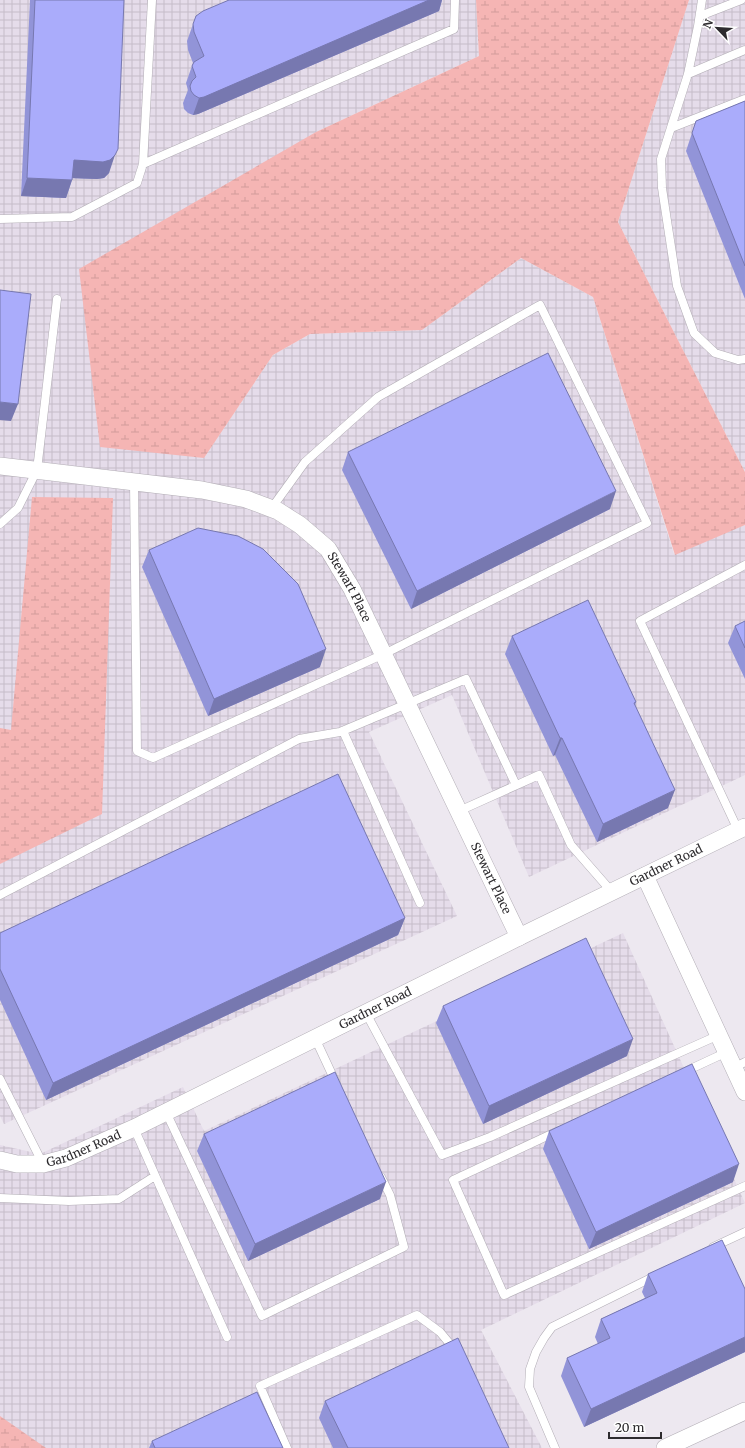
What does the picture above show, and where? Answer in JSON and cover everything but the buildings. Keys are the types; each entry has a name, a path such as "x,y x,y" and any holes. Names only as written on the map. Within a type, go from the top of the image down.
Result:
{"street":[{"name":"Stewart Place","path":"0,466 202,490 246,499 278,511 300,524 328,549 352,589 384,654 519,937"},
{"name":"Gardner Road","path":"0,1160 17,1164 43,1164 66,1158 134,1128 519,937 742,829"},
{"path":"644,876 727,1052 739,1065 745,1092"},
{"path":"665,1448 683,1444 745,1411"}],"lane":[{"path":"0,219 72,217 137,183 143,164 152,0"},
{"path":"143,164 454,29 455,0"},
{"path":"702,0 688,74 661,158 662,188 677,286 694,333 715,353 738,360 745,359"},
{"path":"700,16 741,0"},
{"path":"688,74 745,50"},
{"path":"671,128 745,99"},
{"path":"0,524 18,508 37,470 57,299"},
{"path":"134,482 137,751 153,758 384,654 647,523 540,305 378,398 305,462 271,509"},
{"path":"742,829 640,622 745,565"},
{"path":"0,895 299,739 344,731 466,679 516,785"},
{"path":"344,731 420,903"},
{"path":"459,811 539,775 571,845 612,892"},
{"path":"366,1013 442,1155 490,1137 719,1035"},
{"path":"315,1038 339,1088"},
{"path":"679,1074 727,1052"},
{"path":"0,1079 43,1164"},
{"path":"166,1112 262,1316 404,1247 390,1195 376,1166"},
{"path":"566,1127 453,1180 504,1295 745,1186"},
{"path":"134,1128 227,1337"},
{"path":"0,1198 69,1201 119,1199 156,1176"},
{"path":"702,1253 745,1232"},
{"path":"555,1448 529,1387 530,1369 536,1352 544,1338 552,1327 659,1274"},
{"path":"287,1448 260,1386 417,1315 440,1332 456,1351 459,1358"}],"shaded area":[{"path":"0,0 476,0 479,56 316,132 204,458 273,355 310,334 422,330 521,258 593,297 674,554 745,525 745,775 529,877 452,695 369,732 457,916 4,1124 0,1116"},
{"path":"689,0 745,0 745,472 618,222"},
{"path":"623,933 745,1203 481,1330 542,1448 0,1448 0,1145 40,1154 183,1087 204,1131"}],"green space":[{"path":"476,0 689,0 618,222 745,472 745,525 675,555 593,297 521,258 422,330 310,334 273,355 204,458 100,447 79,269 316,132 479,56"},
{"path":"32,497 113,498 102,814 0,864 0,728 11,730"},
{"path":"0,1416 46,1448 0,1448"}]}
